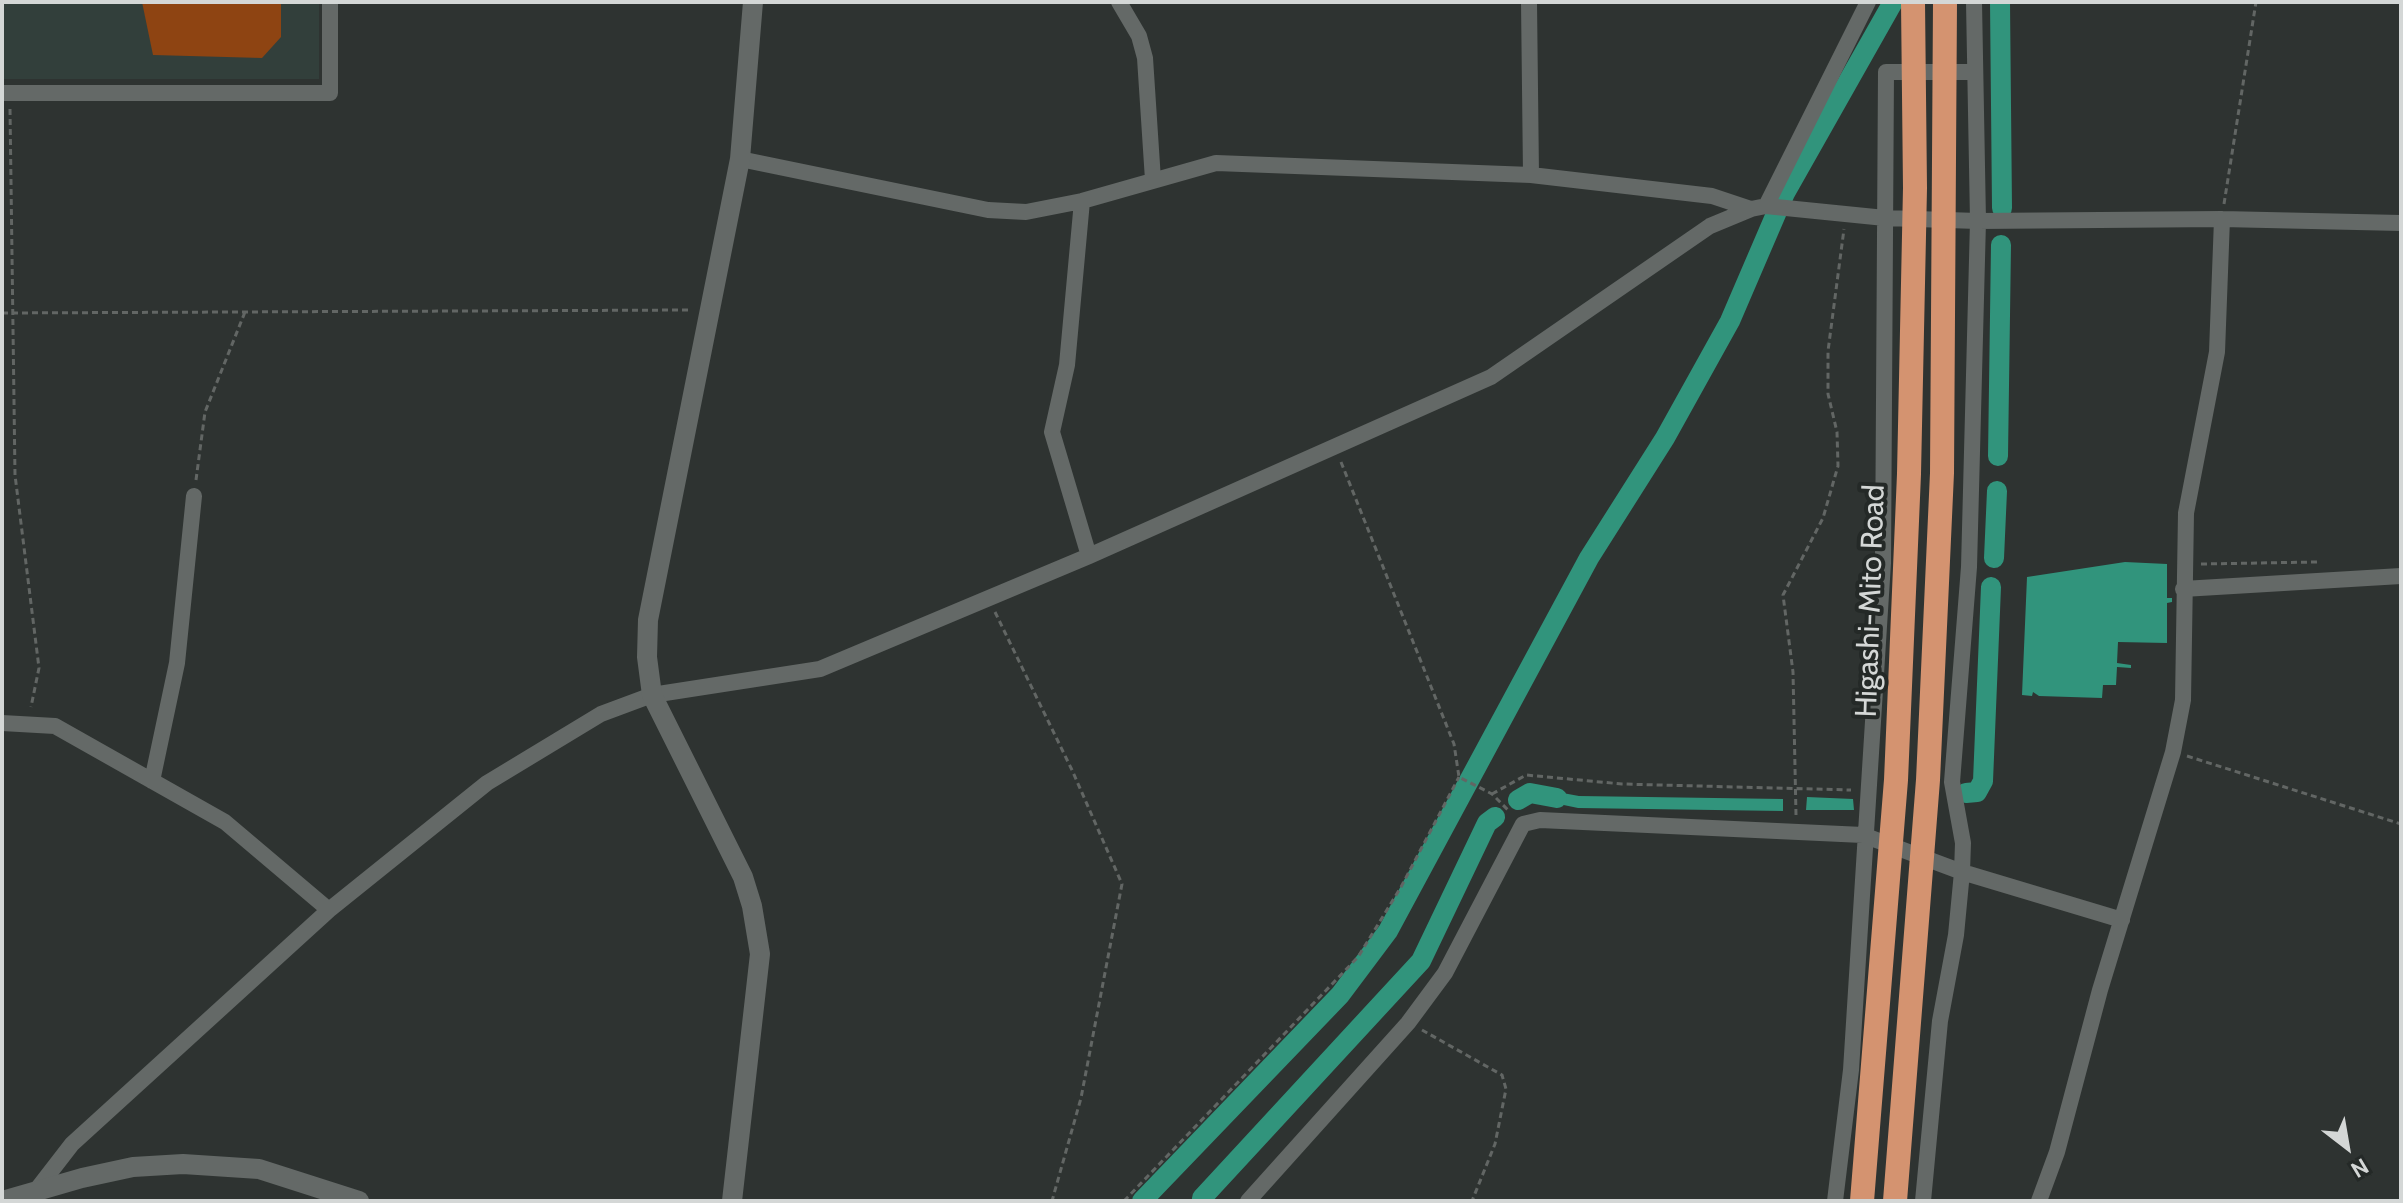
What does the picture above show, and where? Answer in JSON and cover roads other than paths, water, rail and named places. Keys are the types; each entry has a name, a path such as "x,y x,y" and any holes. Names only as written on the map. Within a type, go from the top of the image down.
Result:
{"highway":[{"name":"Higashi-Mito Road","path":"1862,1201 1895,795 1908,505 1914,276 1913,2"},
{"path":"1895,1201 1928,780 1942,473 1945,2"}],"street":[{"path":"6,93 330,93 330,2"},
{"path":"732,1201 760,954 743,877 652,695 648,620 740,159 753,2"},
{"path":"1119,2 1139,36 1145,58 1153,180"},
{"path":"1529,2 1531,175"},
{"path":"38,1188 72,1144 329,910 487,783 601,714 652,695 820,669 1089,556 1491,377 1710,226 1762,207 1868,2"},
{"path":"1923,1201 1940,1021 1956,935 1962,872 1963,843 1952,782 1969,567 1978,221 1974,2"},
{"path":"1835,1201 1851,1070 1863,835 1883,563 1886,72 1975,72"},
{"path":"740,159 988,210 1026,212 1082,201 1216,163 1531,175 1712,196 1762,207 1885,218 2401,223"},
{"path":"1082,201 1067,365 1052,432 1089,556"},
{"path":"2039,1201 2057,1152 2100,990 2173,752 2183,700 2186,513 2217,352 2222,219"},
{"path":"152,781 177,663 194,496"},
{"path":"2183,589 2401,576"},
{"path":"2,723 55,726 225,822 329,910"},
{"path":"1248,1201 1408,1023 1445,973 1523,824 1540,820 1863,835 1962,872 2122,920"},
{"path":"2,1201 38,1188 133,1167 221,1165 300,1180 359,1201"}],"waterway":[{"path":"1142,1201 1340,995 1388,931 1589,558 1665,438 1730,321 1785,193 1893,2"},
{"path":"2000,2 2002,208"},
{"path":"1998,456 2001,245"},
{"path":"1994,558 1997,491"},
{"path":"1966,793 1977,792 1983,781 1991,587"},
{"path":"1518,800 1530,793 1557,798"},
{"path":"1202,1198 1421,961 1487,823 1495,817"}]}
